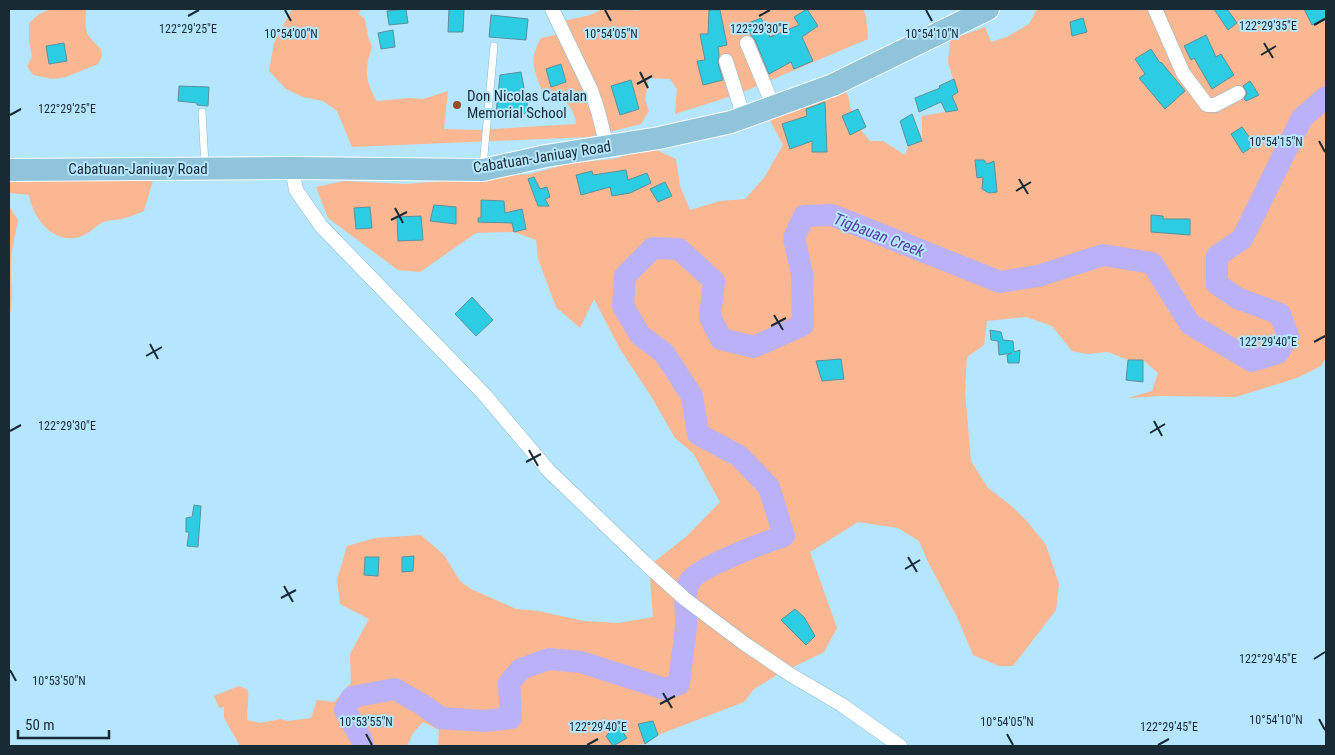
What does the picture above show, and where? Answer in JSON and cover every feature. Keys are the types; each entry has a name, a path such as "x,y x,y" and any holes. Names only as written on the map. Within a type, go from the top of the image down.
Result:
{"main road":[{"name":"Cabatuan-Janiuay Road","path":"9,170 292,168 483,170 546,156 668,136 744,118 833,85 988,9"}],"street":[{"path":"552,9 590,90 598,111 607,147"},
{"path":"1155,9 1183,73 1207,105 1214,105 1238,93"},
{"path":"747,43 774,108"},
{"path":"726,61 744,118"},
{"path":"292,168 296,190 321,226 483,394 549,471 685,599 745,644 842,705 900,746"}],"lane":[{"path":"483,170 494,46"},
{"path":"202,112 206,168"}],"shaded area":[{"path":"52,9 86,9 87,32 101,49 102,56 98,64 66,77 53,79 33,75 27,66 32,57 29,23 39,14"},
{"path":"292,9 361,9 359,14 365,19 372,47 367,69 368,81 377,101 409,98 423,99 448,91 444,129 477,130 576,124 572,111 565,102 555,95 542,90 536,76 535,52 541,38 555,35 564,21 590,15 603,9 638,11 639,9 863,9 866,16 868,39 738,94 675,114 677,89 670,79 649,78 645,99 649,111 641,124 589,137 352,147 337,111 323,101 303,97 286,89 269,71 274,43"},
{"path":"1037,9 1326,9 1326,357 1321,366 1297,378 1236,397 1161,396 1128,398 1152,391 1158,373 1143,360 1128,360 1108,352 1087,354 1072,351 1052,326 1026,317 987,321 984,345 967,357 965,391 971,461 988,488 1027,521 1046,545 1059,584 1056,610 1013,666 999,666 973,655 957,617 919,541 898,528 858,522 810,552 837,628 824,652 777,675 754,689 744,702 658,735 645,744 623,746 438,746 439,730 423,722 413,733 407,746 240,746 224,718 224,707 219,708 214,696 239,686 248,690 247,720 260,723 281,719 288,721 311,718 317,700 334,702 351,683 350,654 369,619 340,604 337,580 347,546 375,538 421,535 444,555 460,581 471,589 516,609 538,611 584,621 619,623 653,617 649,566 687,536 720,502 693,453 675,438 651,396 620,349 594,299 580,328 556,307 538,259 536,240 514,232 476,233 420,272 398,270 328,218 316,187 344,181 406,184 530,174 572,163 613,159 652,148 676,159 680,186 690,210 720,201 745,199 764,178 783,145 764,109 838,86 848,95 851,112 842,116 850,134 861,130 870,141 883,141 905,155 908,146 922,141 922,116 945,112 939,98 941,96 939,86 953,79 948,62 950,40 985,27 991,42 1007,37 1029,24"},
{"path":"131,177 153,180 144,211 122,219 106,221 79,237 60,237 52,233 39,220 29,195 10,193 10,208 18,220 13,243 11,266 12,298 9,317 9,180"}],"building":[{"path":"406,9 408,23 389,25 387,11"},
{"path":"449,9 464,9 463,32 448,32"},
{"path":"807,9 818,26 802,37 813,61 794,69 791,62 769,74 746,24 761,18 770,37 799,25 794,17"},
{"path":"1214,9 1227,9 1237,23 1228,30"},
{"path":"1304,9 1326,9 1326,17 1312,25"},
{"path":"709,10 720,10 727,45 718,47 718,63 723,80 703,85 697,61 705,60 700,34 708,34"},
{"path":"491,15 528,19 526,40 489,37"},
{"path":"1083,18 1087,32 1072,36 1070,22"},
{"path":"393,30 395,47 381,49 378,33"},
{"path":"1206,35 1216,57 1221,54 1234,75 1212,89 1194,58 1191,60 1184,46"},
{"path":"64,43 67,61 49,64 46,46"},
{"path":"1151,49 1160,63 1185,91 1165,109 1139,78 1145,74 1135,59"},
{"path":"561,64 566,82 551,87 546,69"},
{"path":"521,72 529,114 496,113 500,75"},
{"path":"954,79 958,92 952,96 958,110 946,112 941,102 919,112 915,98 940,88 939,86"},
{"path":"631,80 639,109 620,115 611,86"},
{"path":"1250,81 1259,95 1246,101 1244,99 1247,93 1243,86"},
{"path":"179,86 209,87 208,106 178,101"},
{"path":"825,102 827,152 812,152 812,141 790,149 782,124 807,116 806,109"},
{"path":"858,109 866,127 850,135 842,116"},
{"path":"912,114 922,141 908,146 900,121"},
{"path":"1242,127 1255,145 1243,153 1231,134"},
{"path":"975,160 984,160 987,164 994,161 997,192 989,193 982,189 983,177 977,178"},
{"path":"626,170 628,180 647,173 651,183 630,193 612,196 610,187 581,195 576,175 592,171 593,175"},
{"path":"534,177 540,189 547,187 550,197 545,199 549,206 538,206 528,179"},
{"path":"665,182 672,196 658,202 650,189"},
{"path":"481,200 504,201 505,213 522,209 526,229 514,232 512,223 478,222 478,218 481,218"},
{"path":"434,205 456,207 456,224 430,221"},
{"path":"370,207 372,228 356,229 354,208"},
{"path":"1151,215 1163,216 1163,219 1190,219 1190,235 1151,232"},
{"path":"421,216 423,240 398,241 397,217"},
{"path":"472,297 493,320 476,336 455,314"},
{"path":"990,330 1001,332 1003,340 1013,341 1014,352 1020,350 1019,363 1008,363 1007,355 1012,353 999,355 998,341 991,340"},
{"path":"841,359 844,379 822,381 816,361"},
{"path":"1128,360 1143,360 1143,382 1126,380"},
{"path":"194,505 201,506 198,547 187,546 189,532 186,532 186,518 192,517"},
{"path":"414,556 413,571 402,572 402,557"},
{"path":"365,557 379,557 378,576 364,575"},
{"path":"795,609 804,617 815,636 806,645 781,620"},
{"path":"653,721 658,735 645,744 638,724"},
{"path":"617,724 627,738 613,746 606,736"}],"waterway":[{"name":"Tigbauan Creek","path":"363,746 362,740 345,710 352,697 395,689 441,718 484,721 511,718 509,683 521,669 549,659 581,662 665,689 679,684 686,626 685,597 690,581 706,568 784,536 769,487 739,456 698,434 692,396 664,353 640,335 623,306 625,276 653,248 679,249 714,281 710,317 721,339 754,347 803,325 802,274 794,238 804,216 832,215 1000,282 1038,276 1103,255 1152,263 1190,324 1252,361 1278,353 1288,336 1280,314 1237,298 1217,284 1217,256 1242,239 1302,118 1326,97"}],"place":[{"name":"Don Nicolas Catalan Memorial School","path":"457,105"}]}
